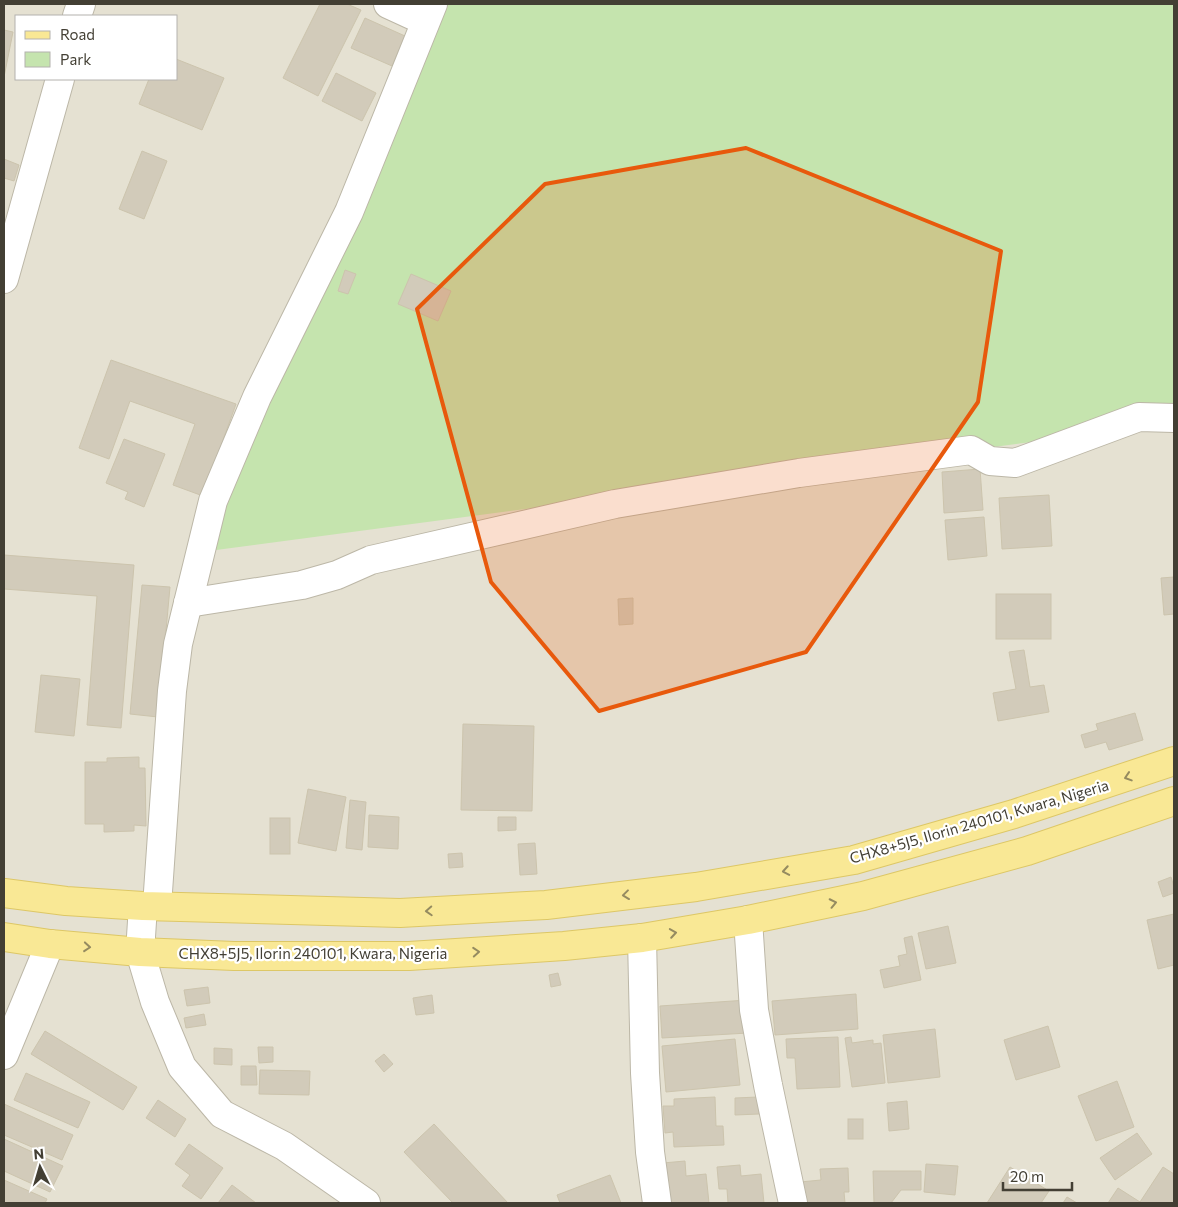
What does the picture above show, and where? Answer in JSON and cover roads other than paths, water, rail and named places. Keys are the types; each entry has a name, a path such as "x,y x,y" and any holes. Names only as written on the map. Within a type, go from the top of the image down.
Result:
{"main road":[{"name":"CHX8+5J5, Ilorin 240101, Kwara, Nigeria","path":"4,893 66,901 150,906 400,913 546,905 696,887 854,860 1014,814 1174,761"},
{"name":"CHX8+5J5, Ilorin 240101, Kwara, Nigeria","path":"4,937 50,944 140,952 234,956 409,956 564,946 642,938 748,920 863,896 1027,851 1174,801"}],"street":[{"path":"366,1203 284,1146 222,1114 182,1067 155,1002 140,952 150,906 178,644 213,502 257,398 348,212 429,12 388,4"},
{"path":"4,279 60,80"},
{"path":"188,603 302,585 337,575 371,560 614,504 799,473 971,450 990,460 1015,463 1139,417 1174,418"},
{"path":"748,920 754,1010 768,1085 794,1203"},
{"path":"642,938 645,1073 650,1152 656,1203"},
{"path":"4,1054 50,944"}]}
